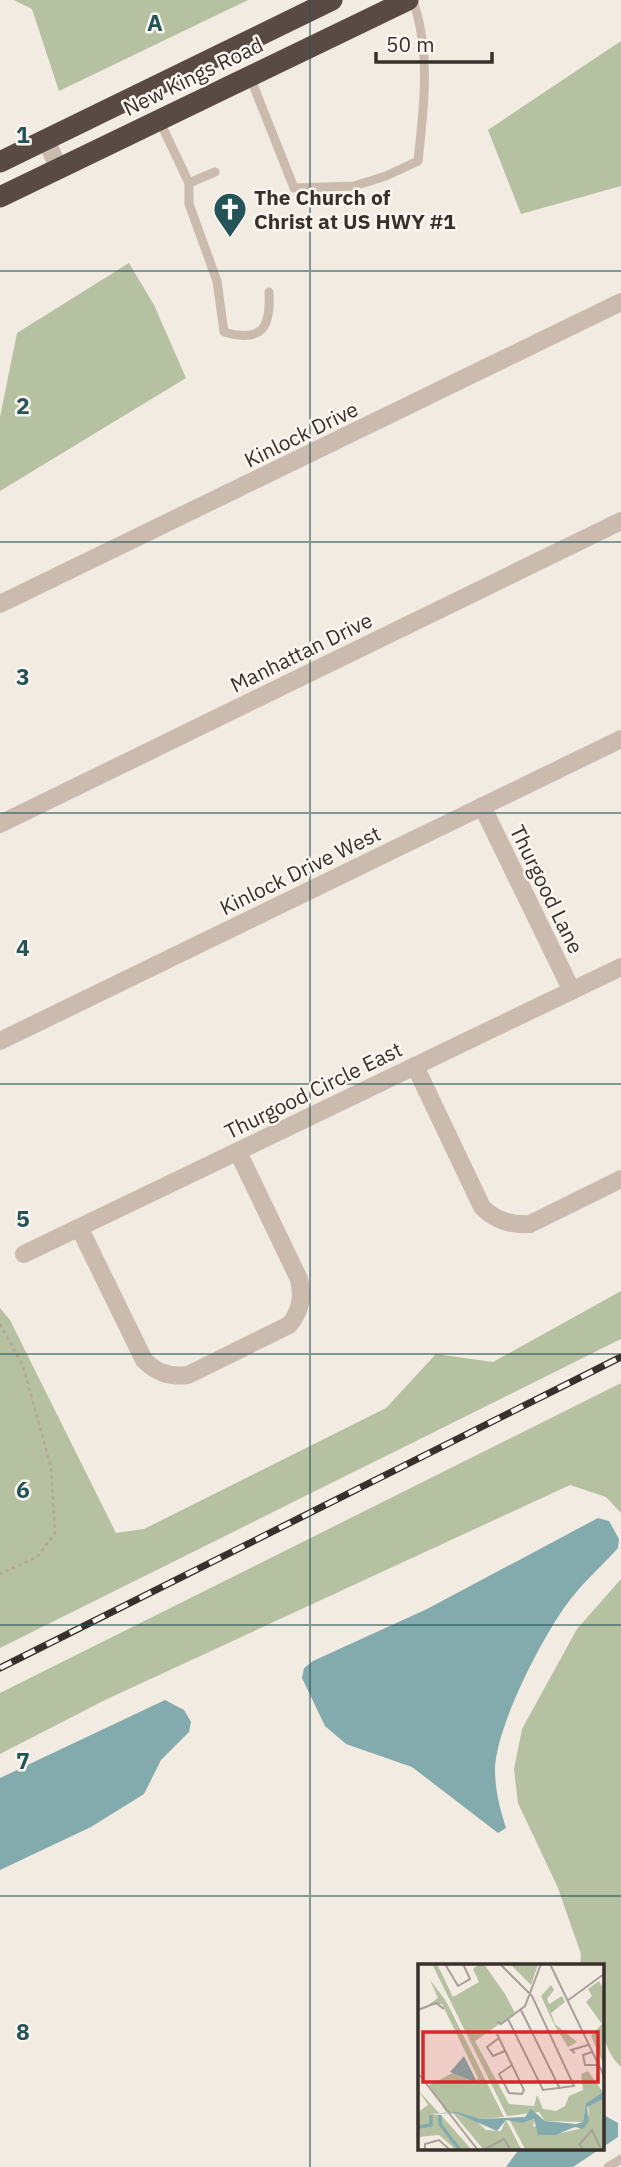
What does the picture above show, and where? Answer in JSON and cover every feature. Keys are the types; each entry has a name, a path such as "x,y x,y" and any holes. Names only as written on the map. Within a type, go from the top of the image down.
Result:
{"highway":[{"name":"New Kings Road","path":"0,162 332,0"},
{"name":"New Kings Road","path":"0,197 411,0"}],"street":[{"path":"46,140 59,169"},
{"name":"Kinlock Drive","path":"0,604 621,302"},
{"name":"Manhattan Drive","path":"0,824 621,521"},
{"name":"Kinlock Drive West","path":"0,1041 621,739"},
{"name":"Thurgood Lane","path":"482,806 572,991"},
{"name":"Thurgood Circle East","path":"24,1254 621,967"},
{"path":"415,1066 482,1207 501,1221 515,1225 530,1224 621,1179"},
{"path":"80,1229 144,1360 173,1377 188,1375 289,1325 300,1304 302,1291 299,1279 238,1152"}],"lane":[{"path":"250,76 294,188 354,186 408,166 418,161 425,97 425,62 419,16 411,0"},
{"path":"159,120 189,183 189,204 217,281 224,332 246,336 256,334 269,319 269,292"},
{"path":"189,183 215,172"},
{"path":"608,2167 621,2159"}],"path":[{"path":"0,1324 23,1366 51,1467 55,1534 37,1557 0,1574"}],"green space":[{"path":"14,0 248,0 59,91 32,9"},
{"path":"621,41 621,186 521,214 488,130"},
{"path":"129,263 154,305 186,378 0,491 0,417 17,333"},
{"path":"621,1291 621,1339 0,1648 0,1308 10,1320 116,1533 144,1529 386,1408 436,1354 493,1362"},
{"path":"621,1383 621,1513 606,1497 570,1485 105,1700 0,1754 0,1693"},
{"path":"621,1579 621,2067 612,2057 604,2035 604,1964 580,1964 581,1954 558,1888 518,1803 514,1769 522,1729 577,1629"}],"water":[{"path":"598,1518 609,1521 619,1539 618,1548 576,1592 554,1623 520,1686 502,1732 495,1777 506,1828 498,1833 412,1767 346,1744 325,1726 302,1678 304,1668 313,1661 427,1609"},
{"path":"165,1700 184,1710 191,1722 189,1732 161,1760 144,1794 91,1827 0,1870 0,1778"},
{"path":"604,2115 618,2123 618,2137 604,2147"},
{"path":"519,2150 599,2150 573,2167 506,2167"}],"railway":[{"path":"0,1668 621,1357"}],"place":[{"name":"The Church of Christ at US HWY #1","path":"230,239"}]}
